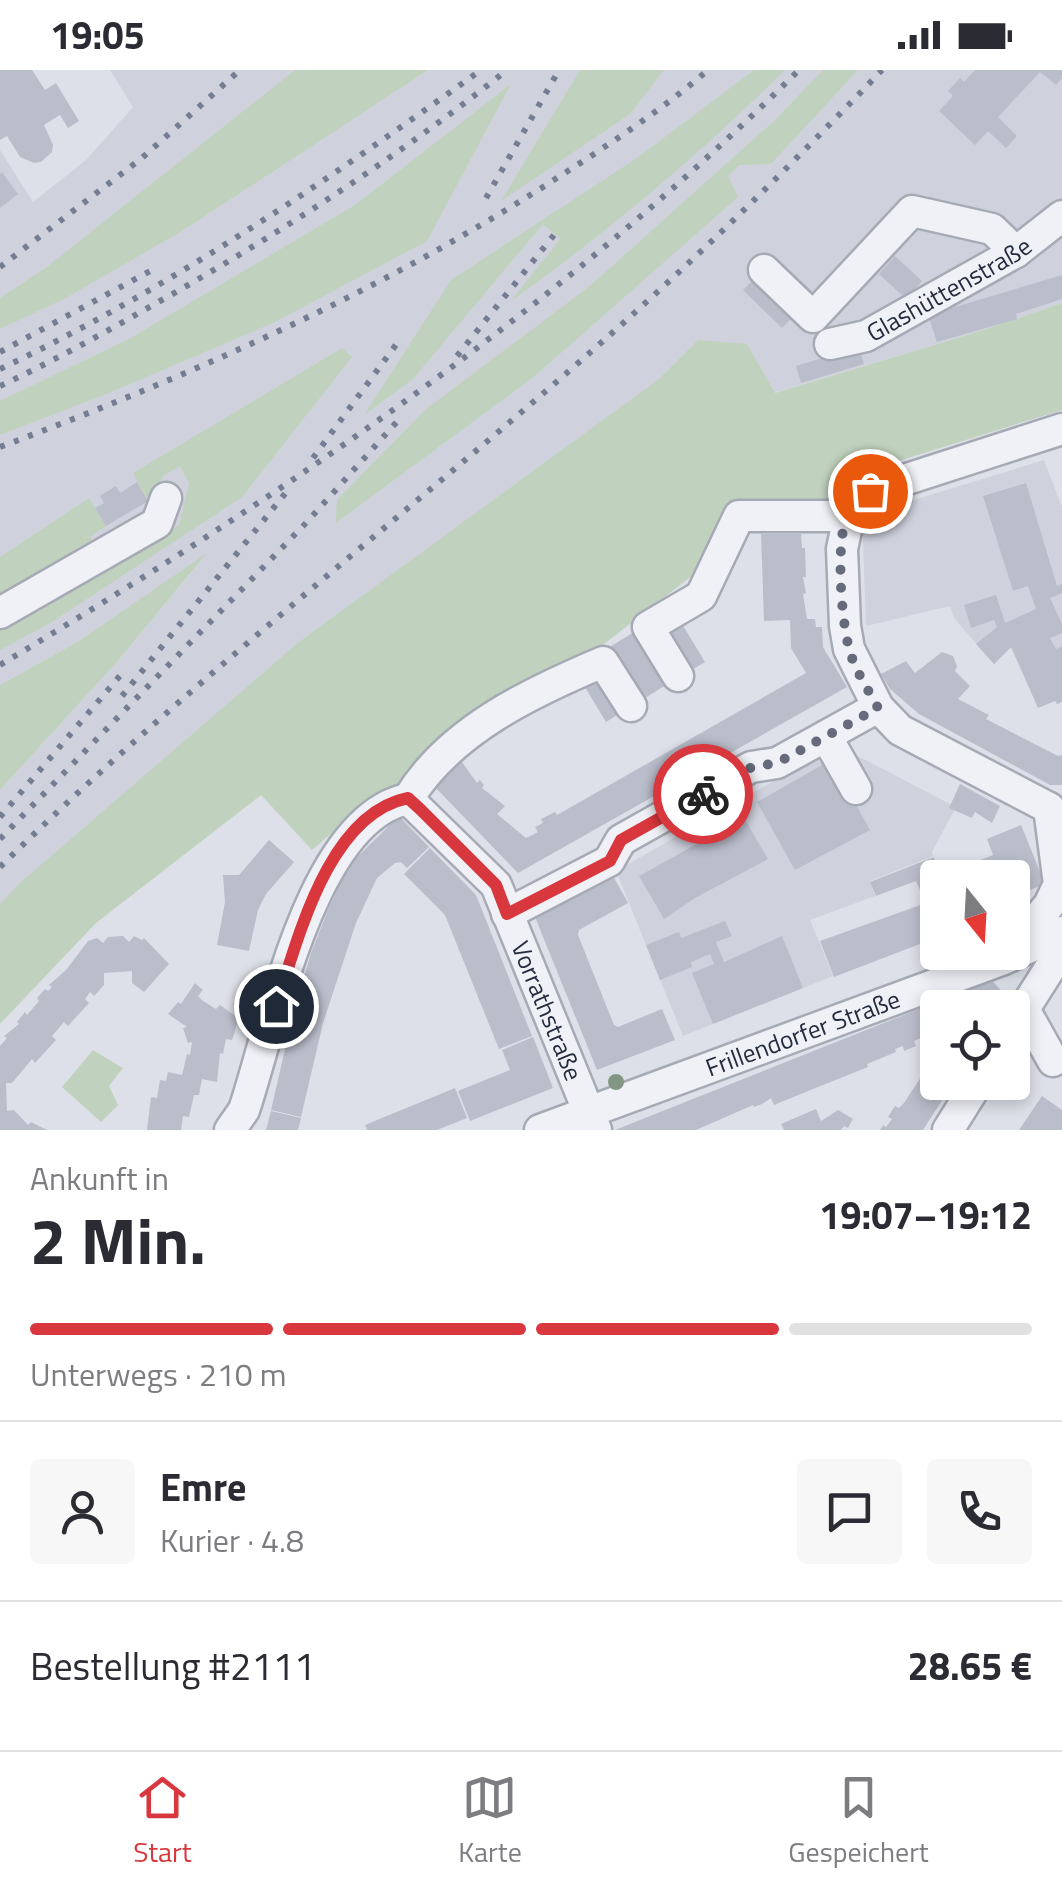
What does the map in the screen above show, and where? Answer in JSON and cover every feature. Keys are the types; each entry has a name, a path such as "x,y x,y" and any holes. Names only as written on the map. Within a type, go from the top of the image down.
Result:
{"street":[{"path":"764,270 813,317 912,212 992,228 1016,252"},
{"name":"Glashüttenstraße","path":"830,344 866,336 1016,252 1059,220"},
{"path":"1030,927 1059,884 1056,805 900,730 878,708 856,668 845,626 842,549 846,516 856,500 870,491 1062,429"},
{"path":"0,613 157,522 166,498"},
{"path":"678,676 648,627 701,596 739,516 846,516"},
{"path":"230,1130 244,1110 306,914 335,857 355,831 378,809 408,798 426,773 464,737 553,683 603,662 630,706"},
{"path":"507,914 610,861 621,840 735,776 752,767 777,763 878,708"},
{"path":"826,736 856,788"},
{"name":"Vorrathstraße","path":"408,798 496,885 593,1121"},
{"name":"Frillendorfer Straße","path":"1030,945 1062,932"},
{"path":"1030,1000 1062,948"},
{"name":"Frillendorfer Straße","path":"540,1130 593,1121 967,970"},
{"path":"1030,1033 1054,1061"},
{"path":"948,1130 967,1100"}],"shaded area":[{"path":"110,70 1062,70 1062,303 774,393 0,963 0,790 117,662 204,557 79,641 0,685 0,150 33,202 86,160 133,107"},
{"path":"1044,460 1062,507 1062,646 1037,658 1017,642 994,664 954,618 950,606 866,626 862,516"},
{"path":"842,742 849,754 956,807 933,856 870,881 875,896 810,920 833,976 683,1036 616,871"}],"green space":[{"path":"295,70 428,70 182,231 64,299 0,329 0,298 48,266"},
{"path":"580,70 664,70 630,114 501,201"},
{"path":"754,70 785,70 652,191 511,301 560,239 543,224 413,379 364,415 451,280 637,158"},
{"path":"823,70 858,70 771,164 739,165 728,176 738,197 536,375 336,523 337,500 426,409 591,285 775,120"},
{"path":"511,84 427,241 275,322 0,435 0,401 129,339 355,205"},
{"path":"1062,303 1062,410 860,473 836,490 825,521 751,530 412,793 380,792 312,850 261,795 96,923 0,1024 0,904 21,882 299,642 659,379 698,340 747,344 775,393"},
{"path":"342,348 352,357 242,497 52,622 0,650 0,622 179,525 189,483 180,466 164,475 148,501 133,473"},
{"path":"89,498 106,526 90,537 98,548 0,602 0,557"},
{"path":"207,553 117,662 0,790 0,685 79,641"},
{"path":"93,1050 123,1068 109,1086 118,1105 101,1122 62,1087"}],"building":[{"path":"0,70 32,70 45,90 56,83 79,121 68,128 60,115 44,125 53,145 52,152 41,162 20,157 7,136 0,140"},
{"path":"975,70 1062,70 1062,78 1056,85 1040,72 998,117 1017,136 1006,148 988,131 975,145 939,111 953,96 948,91"},
{"path":"0,174 18,194 0,208"},
{"path":"895,256 922,281 906,299 879,274"},
{"path":"1062,275 1062,299 1016,314 1017,319 937,342 928,315"},
{"path":"757,276 796,314 782,328 743,290"},
{"path":"859,347 864,364 801,383 796,366"},
{"path":"137,482 148,501 106,526 95,508 104,503 100,496 116,486 120,493"},
{"path":"1026,483 1057,586 1062,584 1062,593 1050,598 1062,633 1050,638 1056,649 1062,646 1062,702 1038,708 1011,647 994,664 976,644 997,627 994,620 971,628 964,605 996,595 1005,623 1036,609 1028,586 1013,591 983,496"},
{"path":"761,534 801,534 805,548 803,594 807,619 815,619 816,627 822,627 823,647 847,687 518,873 432,784 459,758 477,783 480,780 482,788 505,806 497,814 526,838 538,832 535,827 543,823 541,819 555,812 557,815 806,673 791,648 790,620 764,621"},
{"path":"682,624 705,662 690,671 667,633"},
{"path":"639,629 671,682 640,701 608,648"},
{"path":"942,652 953,656 955,671 970,686 958,699 989,715 986,719 1062,755 1062,785 1050,785 919,714 890,689 881,674 906,661 915,673"},
{"path":"599,675 622,712 606,722 583,684"},
{"path":"831,760 870,830 795,870 757,802"},
{"path":"960,784 1000,806 992,823 975,812 972,818 949,808"},
{"path":"399,816 429,847 407,868 401,862 395,863 377,878 356,923 323,1023 301,1117 271,1110 293,1015 328,910 349,865"},
{"path":"744,818 768,859 664,919 639,876"},
{"path":"1021,825 1045,884 1030,890 1030,860 980,860 993,855 987,839"},
{"path":"269,840 294,862 266,894 258,910 249,951 217,945 225,902 223,875 239,875"},
{"path":"430,848 476,895 532,1036 499,1049 445,915 404,874"},
{"path":"920,862 920,890 916,881 876,896 870,882"},
{"path":"612,874 628,903 579,930 578,935 614,1025 618,1027 662,1009 675,1040 597,1070 535,917"},
{"path":"920,905 920,944 834,977 820,941"},
{"path":"725,921 732,936 716,942 724,962 782,936 803,988 713,1024 692,973 714,964 710,954 691,962 692,967 660,980 646,945 679,932 681,938"},
{"path":"123,936 129,942 134,936 144,938 169,964 144,992 132,983 132,971 104,973 104,985 85,999 89,1003 68,1026 64,1022 52,1036 56,1040 35,1063 32,1059 12,1083 6,1083 7,1111 14,1110 28,1125 31,1122 47,1130 0,1130 0,1046 7,1038 4,1036 19,1024 25,1012 27,1015 45,989 52,987 49,985 88,941 97,938 103,943 108,937"},
{"path":"992,980 1000,990 967,990"},
{"path":"195,983 203,990 198,996 203,1001 216,1009 220,1005 238,1018 235,1031 232,1040 226,1039 223,1054 220,1053 217,1082 202,1079 189,1117 183,1116 181,1130 147,1130 151,1097 157,1098 160,1080 166,1081 168,1072 182,1075 187,1054 190,1055 192,1042 188,1043 183,1028 187,1027 168,1014 178,1002 181,1004"},
{"path":"920,1009 920,1038 914,1041 916,1046 904,1051 903,1046 895,1049 896,1052 867,1064 868,1067 774,1105 771,1098 696,1130 615,1130"},
{"path":"533,1037 553,1088 470,1121 458,1091 510,1070 502,1050"},
{"path":"920,1079 920,1100 942,1100 923,1130 880,1130 892,1119 888,1117 895,1106 899,1108"},
{"path":"455,1088 467,1118 437,1130 367,1130 365,1125"},
{"path":"1042,1096 1062,1110 1062,1130 1019,1130"},
{"path":"816,1109 821,1121 838,1110 853,1119 848,1128 844,1126 841,1130 784,1130 781,1124"},
{"path":"271,1111 301,1118 298,1130 266,1130"}],"railway":[{"path":"0,267 142,158 240,70"},
{"path":"0,369 187,268 365,152 481,70"},
{"path":"0,386 111,329 262,241 387,159 507,70"},
{"path":"486,198 559,70"},
{"path":"0,447 217,359 357,293 494,217 598,151 708,70"},
{"path":"0,665 212,533 418,392 614,238 799,70"},
{"path":"0,867 218,668 631,316 741,213 882,70"},
{"path":"457,356 554,235"},
{"path":"0,352 154,269"},
{"path":"313,458 398,342"},
{"path":"0,839 306,523 403,415"},
{"path":"122,696 288,490"},
{"path":"0,817 124,671"}],"way so far":[{"path":"703,794 752,767 777,763 878,708 849,649 842,549 846,516 856,500 870,491"}],"route":[{"path":"276,1006 306,914 335,857 362,822 390,802 408,798 421,810 496,885 507,914 610,861 621,840 703,794"}]}
